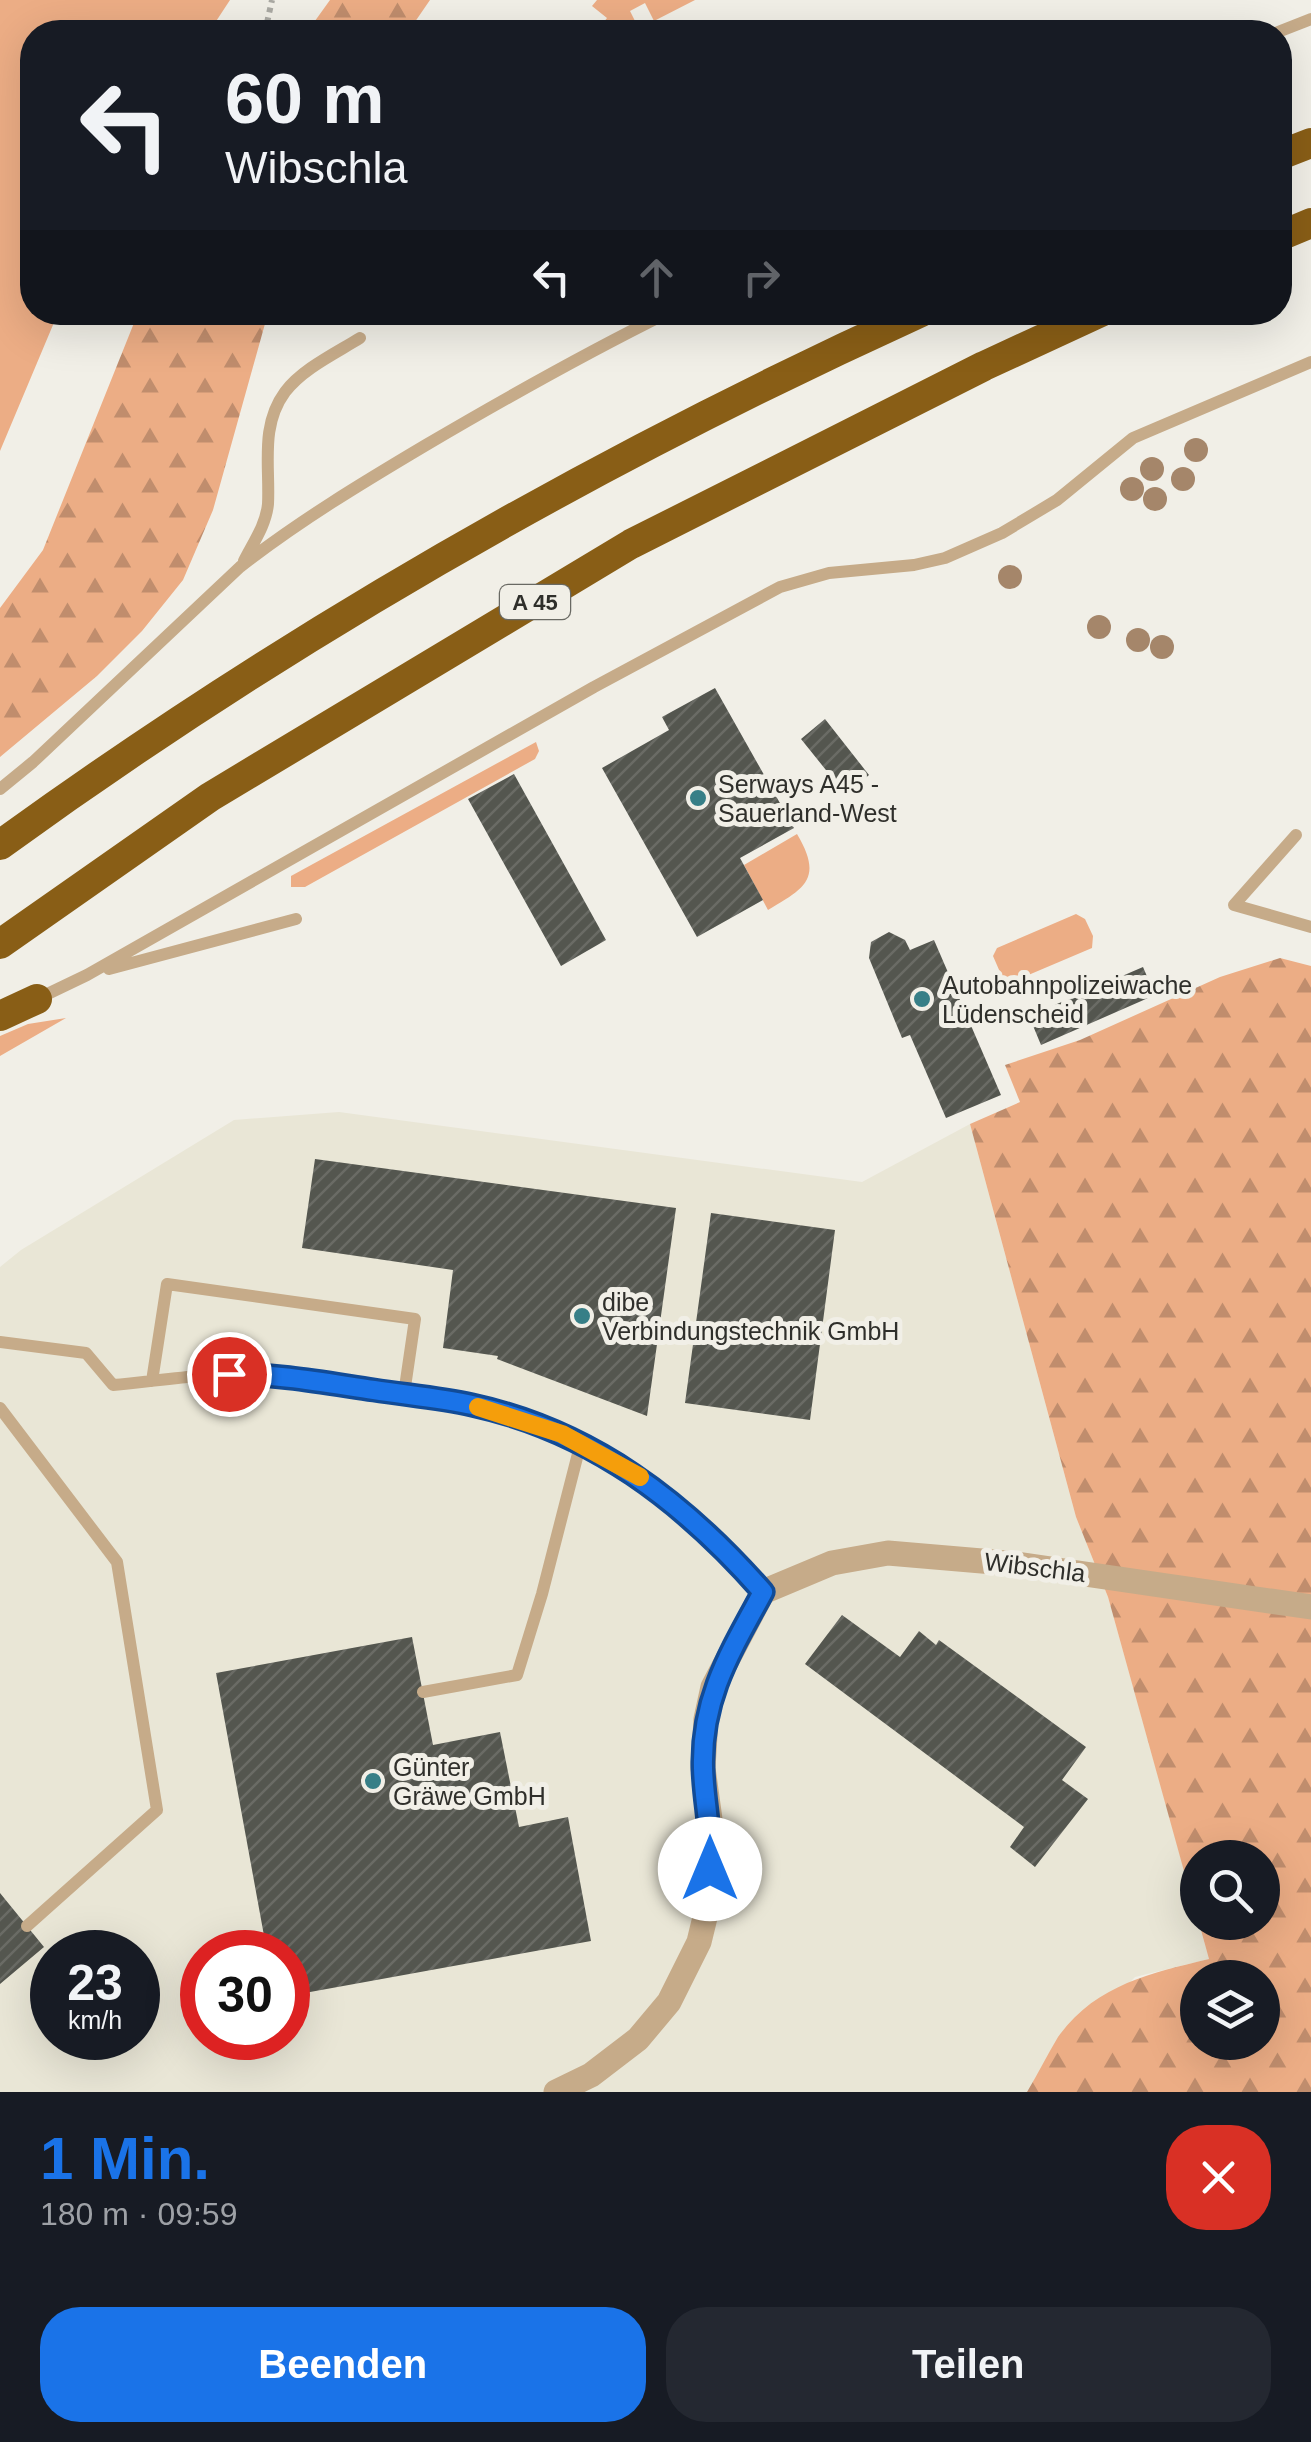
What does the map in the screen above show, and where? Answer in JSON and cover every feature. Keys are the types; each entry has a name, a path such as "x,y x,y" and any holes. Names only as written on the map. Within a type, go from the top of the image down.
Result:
{"highway":[{"path":"0,845 70,794 212,702 486,531 894,325"},
{"name":"A 45","path":"0,944 210,797 631,544 1073,325"},
{"path":"0,1016 37,999"}],"street":[{"name":"Wibschla","path":"763,1592 832,1563 888,1553 1017,1564 1311,1607"},
{"path":"556,2092 591,2075 638,2039 669,2002 699,1942 708,1905 712,1834 703,1768 706,1719 713,1687 763,1592"}],"lane":[{"path":"0,789 240,567 318,509 504,399 644,325"},
{"path":"240,567 268,507 269,432 277,406 286,390 360,338"},
{"path":"37,999 87,975 594,686 780,587 830,573 945,558 1002,533 1057,500 1133,438 1311,362"},
{"path":"1296,835 1234,904 1311,927"},
{"path":"87,975 296,919"},
{"path":"152,1381 167,1284 415,1319 404,1394"},
{"path":"0,1342 86,1353 113,1385 204,1374 254,1374 473,1405 543,1426 640,1476 683,1510 763,1592"},
{"path":"0,1408 117,1562 157,1810 27,1926"},
{"path":"422,1692 517,1674 542,1594 580,1442"}],"shaded area":[{"path":"339,1112 862,1182 970,1124 1076,1517 1108,1597 1180,1855 1180,1940 1204,1940 1209,1959 1180,1960 1180,1966 1135,1977 1027,2092 0,2092 0,1267 21,1250 234,1120"}],"green space":[{"path":"0,0 230,0 217,20 20,20 20,325 53,325 0,451"},
{"path":"330,0 430,0 416,20 316,20"},
{"path":"597,0 695,0 656,20 645,3 630,11 634,20 605,20 592,6"},
{"path":"133,325 265,325 213,510 183,580 142,631 97,676 0,757 0,608 43,550"},
{"path":"536,742 539,751 535,759 305,887 291,887 291,876"},
{"path":"797,834 809,861 806,880 801,888 768,910 744,865"},
{"path":"1076,914 1085,919 1093,936 1092,948 1012,982 1003,979 993,956 997,948"},
{"path":"1280,958 1311,966 1311,2092 1027,2092 1058,2037 1089,2005 1145,1976 1180,1967 1180,2060 1280,2060 1280,1960 1205,1960 1209,1959 1204,1940 1280,1940 1280,1840 1180,1840 1180,1857 1108,1597 1076,1517 970,1124 1020,1102 1005,1065 1080,1040 1220,977"},
{"path":"66,1018 0,1056 0,1036 28,1024"}],"building":[{"name":"Serways A45 - Sauerland-West","path":"715,688 794,828 740,858 763,900 697,937 602,768 669,730 662,717"},
{"path":"825,719 869,775 846,795 801,739"},
{"path":"514,774 606,940 561,966 468,799"},
{"name":"Autobahnpolizeiwache Lüdenscheid","path":"889,932 905,940 910,950 934,940 1001,1095 946,1118 910,1035 902,1038 869,958 871,942"},
{"path":"1143,967 1155,995 1041,1045 1029,1016"},
{"path":"315,1159 676,1208 647,1416 497,1359 498,1356 443,1348 453,1270 302,1248"},
{"path":"711,1213 835,1230 810,1420 685,1403"},
{"path":"842,1615 900,1657 919,1631 936,1645 939,1640 1086,1747 1062,1780 1088,1799 1035,1867 1010,1847 1024,1827 805,1664"},
{"name":"Günter Gräwe GmbH","path":"412,1637 433,1745 500,1732 519,1827 568,1817 591,1941 310,1992 310,1930 263,1930 216,1673"},
{"path":"0,1893 30,1930 30,1959 0,1984"}],"slow traffic":[{"path":"478,1407 562,1434 640,1477"}],"place":[{"name":"Serways A45 - Sauerland-West","path":"698,798"},
{"name":"Autobahnpolizeiwache Lüdenscheid","path":"922,999"},
{"name":"dibe Verbindungstechnik GmbH","path":"582,1316"},
{"name":"Günter Gräwe GmbH","path":"373,1781"}],"route":[{"path":"229,1374 254,1374 473,1405 543,1426 640,1476 683,1510 740,1566 763,1592 713,1687 706,1719 703,1768 712,1834 710,1869"}]}
